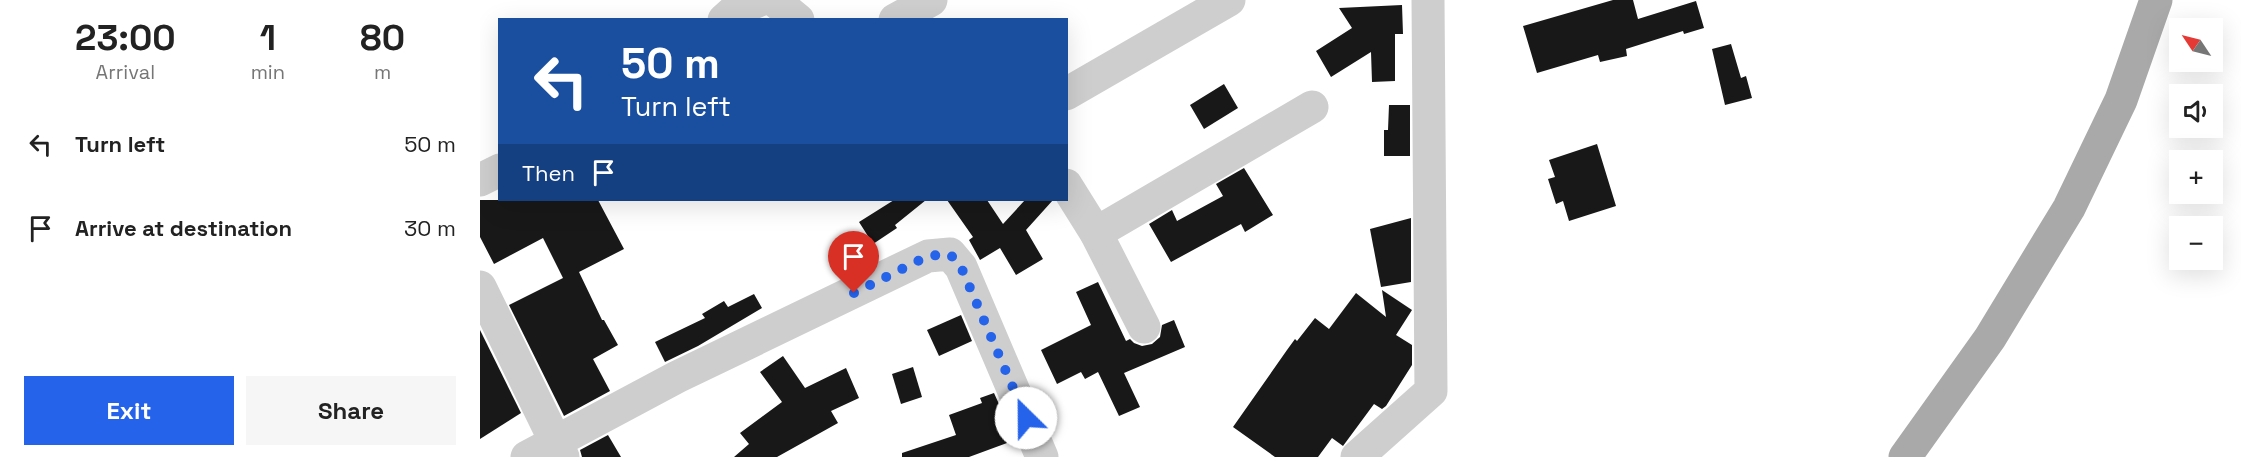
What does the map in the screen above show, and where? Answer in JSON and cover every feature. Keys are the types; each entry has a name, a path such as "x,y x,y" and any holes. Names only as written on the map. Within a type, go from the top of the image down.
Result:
{"main road":[{"path":"1905,457 1990,338 2069,208 2121,100 2156,0"}],"street":[{"path":"725,18 734,11 760,0"},
{"path":"774,0 796,18"},
{"path":"899,18 931,0"},
{"path":"1068,93 1229,0"},
{"path":"1357,457 1431,391 1428,0"},
{"path":"1096,233 1312,107"},
{"path":"480,180 498,171"},
{"path":"1068,188 1096,233 1144,327"},
{"path":"480,287 548,452 677,377 928,256 950,254 961,267 1042,457"}],"building":[{"path":"1613,0 1633,0 1638,19 1696,1 1704,28 1684,34 1683,31 1626,49 1627,56 1600,62 1598,55 1537,73 1523,26"},
{"path":"1402,5 1403,34 1395,34 1395,81 1372,82 1371,52 1331,77 1316,51 1352,28 1339,8"},
{"path":"1731,44 1741,78 1746,76 1752,98 1725,105 1712,49"},
{"path":"1224,84 1238,108 1204,129 1190,105"},
{"path":"1389,105 1410,105 1410,156 1384,156 1384,130 1388,130"},
{"path":"1597,144 1616,206 1569,221 1563,201 1556,204 1548,179 1555,177 1549,160"},
{"path":"1244,168 1273,215 1245,232 1241,224 1171,262 1149,224 1172,210 1177,221 1223,196 1216,184"},
{"path":"480,200 599,201 624,249 579,272 602,320 618,345 593,359 610,391 564,416 509,305 563,278 543,238 494,264 480,237"},
{"path":"892,201 925,201 895,225 897,228 873,244 859,222"},
{"path":"948,201 988,201 1003,224 1024,201 1052,201 1026,230 1043,259 1016,275 1000,248 980,260 969,240 973,237"},
{"path":"1411,218 1411,282 1381,287 1370,229"},
{"path":"1098,282 1126,341 1130,339 1142,346 1152,344 1160,337 1162,325 1174,320 1185,347 1124,373 1140,407 1119,416 1098,372 1085,379 1081,372 1057,384 1041,350 1091,325 1076,292"},
{"path":"1382,290 1412,310 1396,335 1412,345 1412,365 1386,406 1382,409 1374,404 1343,446 1332,438 1318,457 1275,457 1233,427 1295,339 1297,341 1315,318 1329,329 1356,293 1386,317"},
{"path":"754,294 762,308 698,346 665,362 655,342 705,318 702,314 724,301 728,307"},
{"path":"961,315 972,341 939,356 927,330"},
{"path":"480,330 521,413 480,439"},
{"path":"783,356 805,388 846,368 859,398 831,411 838,423 777,457 734,457 749,444 740,433 782,402 760,372"},
{"path":"913,367 922,397 901,404 892,374"},
{"path":"994,393 1003,413 997,415 1007,443 969,457 902,457 902,453 956,435 949,415 982,403 980,398"},
{"path":"608,435 621,457 582,457 580,450"}],"route":[{"path":"854,293 928,256 950,254 961,267 1026,418"}]}
